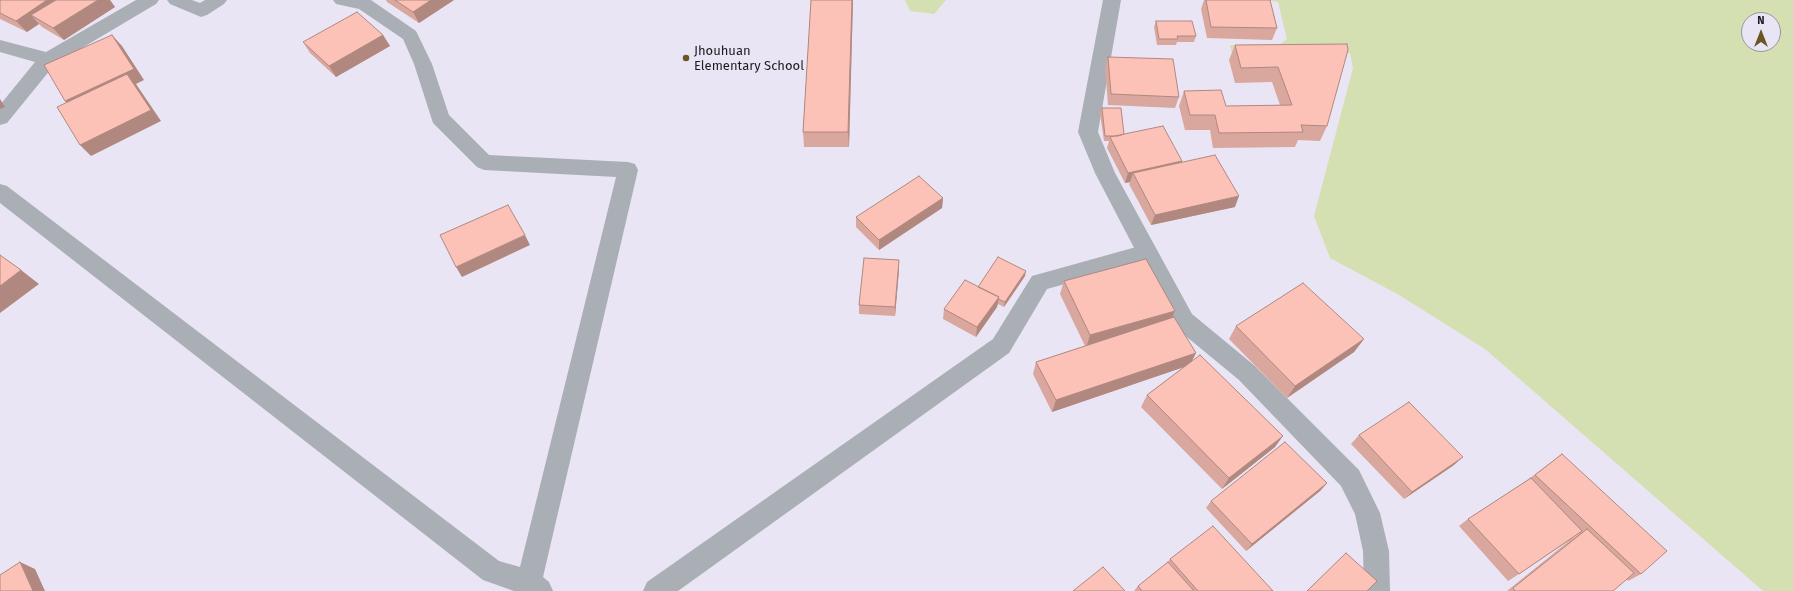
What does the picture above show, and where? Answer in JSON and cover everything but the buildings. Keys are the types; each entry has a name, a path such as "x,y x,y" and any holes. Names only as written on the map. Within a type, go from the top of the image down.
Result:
{"street":[{"path":"0,118 48,59 150,0"},
{"path":"176,0 201,10 218,0"},
{"path":"0,192 491,581 535,587 628,170 484,162 440,118 423,64 410,35 364,4 342,0"},
{"path":"1112,0 1088,132 1105,173 1184,321 1247,373 1350,478 1367,513 1376,551 1377,591"},
{"path":"0,46 48,59"},
{"path":"656,591 1001,346 1040,282 1147,253"}],"green space":[{"path":"905,0 946,0 934,14 910,11"},
{"path":"1263,0 1793,0 1793,591 1763,591 1485,349 1399,295 1330,258 1314,216 1353,68 1350,53 1232,54 1230,45 1279,45 1287,39 1278,2"}],"place":[{"name":"Jhouhuan Elementary School","path":"686,58"}]}
